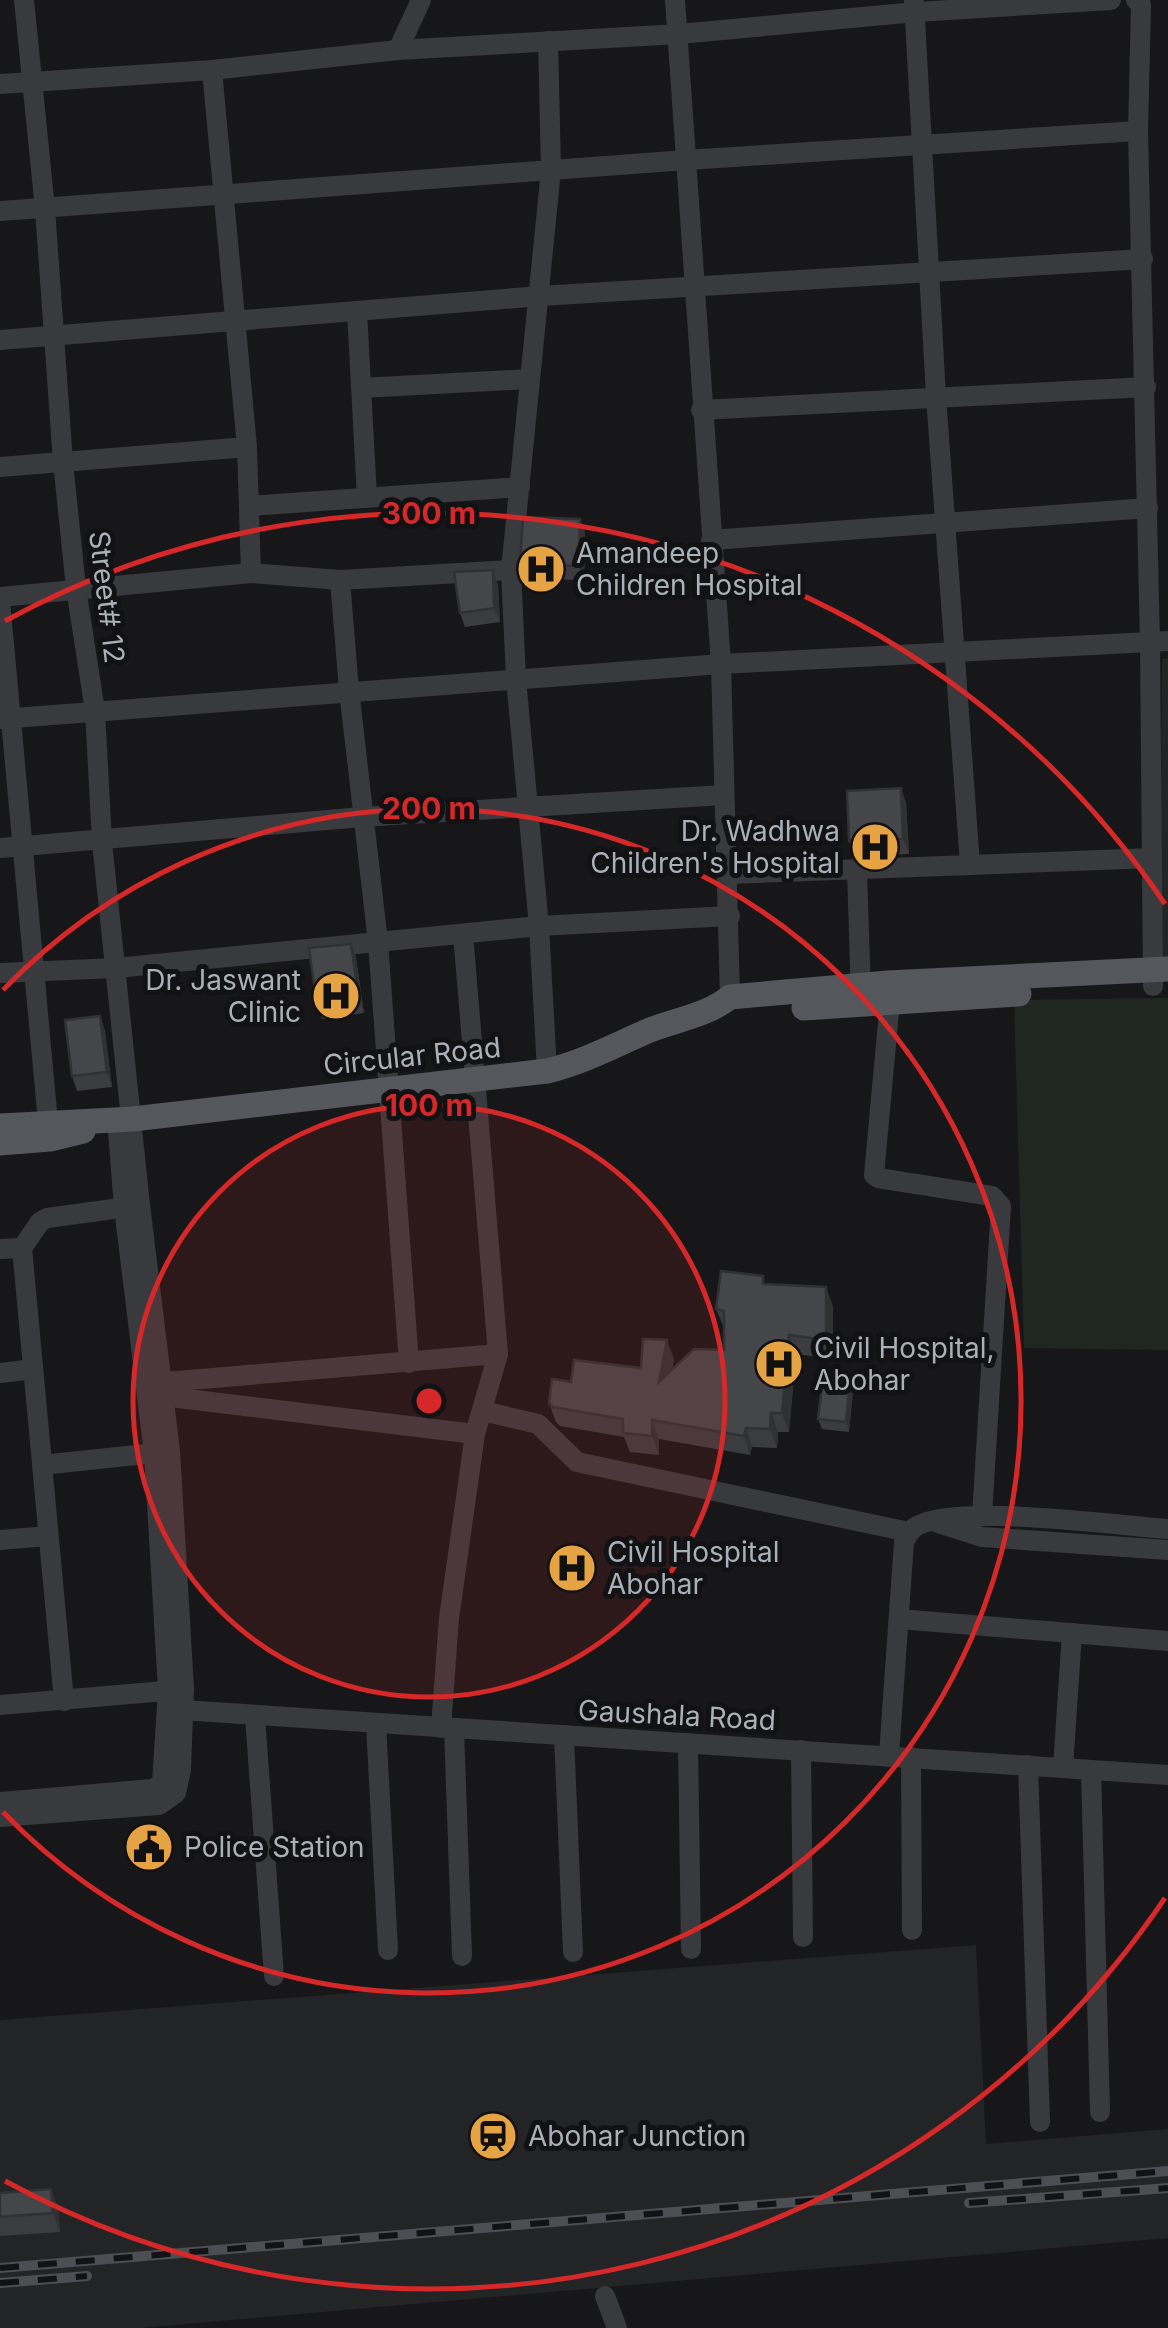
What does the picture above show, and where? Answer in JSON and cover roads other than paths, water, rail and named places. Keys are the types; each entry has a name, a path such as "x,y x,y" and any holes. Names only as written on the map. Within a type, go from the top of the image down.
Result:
{"main road":[{"name":"Circular Road","path":"861,995 890,1000 1161,978"},
{"name":"Circular Road","path":"0,1126 118,1119 547,1072 597,1056 722,1003 732,1013 861,995 1161,978"},
{"name":"Circular Road","path":"0,1144 64,1136 118,1119"}],"street":[{"name":"Street# 12","path":"24,0 56,337 63,462 76,588 95,712 102,842 116,968 118,1119 162,1452 176,1700"},
{"path":"398,50 422,0"},
{"path":"675,0 721,664 730,916 722,1003"},
{"path":"0,84 212,70 398,50 678,34 915,6 1111,0"},
{"path":"1136,0 1141,6 1138,131 1148,508 1159,642 1152,858 1161,978"},
{"path":"915,6 944,525 970,865"},
{"path":"547,1072 539,926 516,679 512,570 551,170 548,41"},
{"path":"212,70 247,447 251,573"},
{"path":"0,211 923,143 1138,131"},
{"path":"0,340 540,296 1143,259"},
{"path":"357,311 367,498"},
{"path":"361,388 530,379"},
{"path":"701,410 1146,387"},
{"path":"0,466 247,447"},
{"path":"249,506 520,487"},
{"path":"711,540 1148,508"},
{"path":"48,1122 36,970 5,718 0,599 76,588 251,573 340,580 512,570"},
{"path":"340,580 378,942 409,1363"},
{"path":"5,718 721,664 1159,642"},
{"path":"0,848 362,817 724,795"},
{"path":"728,874 1152,858"},
{"path":"856,870 861,995"},
{"path":"0,973 116,968 539,926 730,916"},
{"path":"462,1956 447,1728 449,1618 474,1434 498,1354 464,934"},
{"path":"890,1000 874,1175 992,1196 1001,1206 982,1516"},
{"path":"64,1701 22,1248 47,1218 132,1207"},
{"path":"0,1249 22,1248"},
{"path":"155,1389 498,1354"},
{"path":"0,1373 33,1369"},
{"path":"155,1389 474,1434"},
{"path":"484,1410 538,1424 577,1462 909,1532"},
{"path":"42,1465 162,1452"},
{"path":"889,1755 904,1542 909,1532 934,1521 982,1516 1168,1529"},
{"path":"934,1521 982,1536 1168,1550"},
{"path":"0,1540 48,1536"},
{"path":"899,1619 1168,1641"},
{"path":"1063,1768 1072,1633"},
{"path":"0,1802 153,1789 162,1783 176,1700"},
{"path":"0,1817 159,1805 168,1800 176,1793 181,1770 176,1700"},
{"name":"Gaushala Road","path":"0,1705 176,1700 255,1717 1168,1775"},
{"path":"255,1717 274,1976"},
{"path":"376,1724 388,1950"},
{"path":"564,1736 573,1952"},
{"path":"688,1743 691,1950"},
{"path":"801,1750 803,1936"},
{"path":"911,1757 912,1930"},
{"path":"1028,1765 1040,2122"},
{"path":"1091,1770 1100,2112"},
{"path":"605,2296 617,2328"}],"railway":[{"path":"0,2268 1168,2171"},
{"path":"969,2203 1168,2188"},
{"path":"0,2283 87,2276"}],"place":[{"name":"Amandeep Children Hospital","path":"541,569"},
{"name":"Dr. Wadhwa Children's Hospital","path":"875,847"},
{"name":"Dr. Jaswant Clinic","path":"336,996"},
{"name":"Civil Hospital, Abohar","path":"779,1364"},
{"name":"Civil Hospital Abohar","path":"572,1568"},
{"name":"Police Station","path":"149,1847"},
{"name":"Abohar Junction","path":"493,2136"}]}
